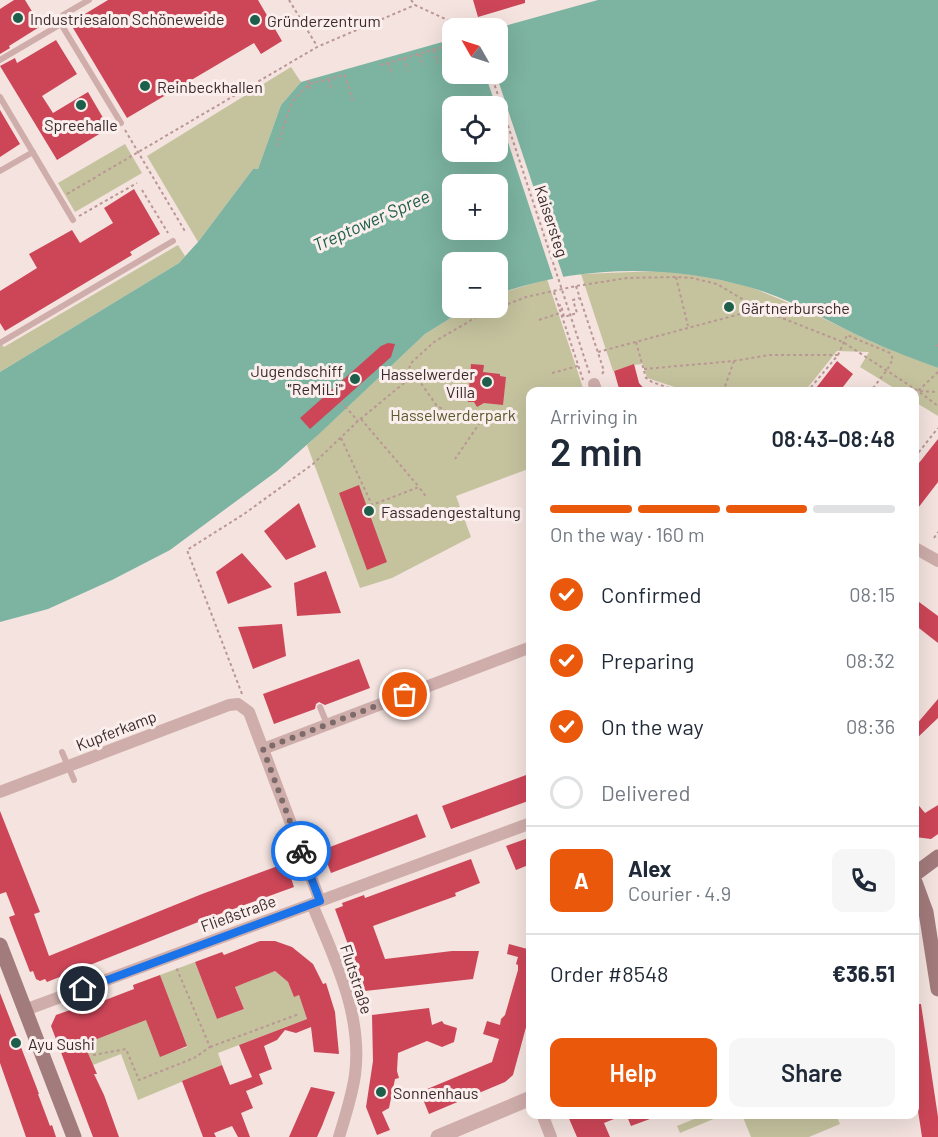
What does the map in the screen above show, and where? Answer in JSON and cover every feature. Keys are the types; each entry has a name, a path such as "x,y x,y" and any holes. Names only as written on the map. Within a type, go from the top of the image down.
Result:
{"main road":[{"path":"919,871 938,857"},
{"path":"919,893 926,912 938,988"},
{"path":"0,945 74,1137"}],"street":[{"path":"919,550 938,561"},
{"path":"263,749 526,649"},
{"name":"Kupferkamp","path":"0,792 229,705 238,704 244,707"},
{"name":"Flutstraße","path":"244,707 249,712 263,749 352,1011 356,1037 355,1076 339,1137"},
{"name":"Fließstraße","path":"25,1010 526,825"},
{"path":"438,1137 526,1100"},
{"path":"544,1119 551,1137"}],"lane":[{"path":"89,0 63,15 61,24 121,123"},
{"path":"0,60 61,24"},
{"path":"0,97 73,220"},
{"path":"0,171 33,152"},
{"path":"0,343 173,241"},
{"path":"320,707 327,725"},
{"path":"62,752 74,780"}],"path":[{"path":"289,0 317,47"},
{"path":"411,0 415,5 443,18"},
{"path":"60,198 317,47 415,5"},
{"path":"381,65 442,48"},
{"path":"434,50 438,63"},
{"path":"419,54 423,66"},
{"path":"404,58 408,71"},
{"path":"388,63 392,75"},
{"path":"277,146 292,102 309,82 345,75 352,102"},
{"path":"329,79 332,91"},
{"path":"309,82 311,92"},
{"name":"Kaisersteg","path":"494,84 594,383"},
{"path":"121,123 137,154 186,233"},
{"path":"73,220 137,183"},
{"path":"142,190 173,241"},
{"path":"676,277 689,327"},
{"path":"244,707 243,697 187,550 244,514 313,464 404,383 411,363 434,342 480,315 526,297 576,286 627,278 692,278 717,284 759,309 843,342 912,387"},
{"path":"576,286 604,371 609,374"},
{"path":"554,291 582,379 594,383 604,371"},
{"path":"558,306 561,305 564,317 577,313 573,300 579,298"},
{"path":"598,352 759,309"},
{"path":"539,320 560,313"},
{"path":"811,387 838,355 847,335 890,353 893,359 874,387"},
{"path":"636,342 646,378 666,387"},
{"path":"644,369 734,361 769,355 838,355"},
{"path":"725,387 734,361"},
{"path":"552,373 578,366"},
{"path":"919,390 938,372"},
{"path":"407,373 418,379 437,406 446,411 469,411 482,421 455,459"},
{"path":"919,391 938,392"},
{"path":"919,392 938,406"},
{"path":"341,402 360,420 427,498"},
{"path":"919,452 938,428"},
{"path":"341,438 372,505 418,487"},
{"path":"934,538 938,532"},
{"path":"172,956 210,1047"},
{"path":"93,1055 126,1049 139,1080 194,1058 210,1047 299,1014"}],"green space":[{"path":"291,67 301,82 281,105 258,169 253,169 198,242 147,156"},
{"path":"125,144 142,173 75,212 58,183"},
{"path":"178,245 185,256 179,263 0,372 0,343 4,347"},
{"path":"659,271 703,276 751,287 872,342 938,368 938,416 919,404 919,387 892,387 860,367 869,352 837,351 808,387 675,387 647,378 643,364 613,371 581,274"},
{"name":"Hasselwerderpark","path":"547,279 583,387 526,387 526,470 456,496 471,537 392,578 360,588 307,445 425,334 451,318 508,318 508,291"},
{"path":"195,962 217,1019 244,1009 234,984 275,971 288,982 294,996 299,995 307,1019 218,1053 222,1065 138,1100 121,1054 93,1065 85,1035 92,1041 133,1025 145,1016 160,1056 187,1047 160,975"},
{"path":"694,1119 713,1119 680,1133 677,1126"},
{"path":"744,1119 838,1119 840,1124 809,1137 751,1137"}],"water":[{"name":"Treptower Spree","path":"598,0 938,0 938,368 870,341 781,298 749,287 687,274 623,271 560,277 508,291 508,252 442,252 442,318 451,318 425,334 277,471 170,550 48,609 0,622 0,372 179,263 198,242 253,169 258,169 281,105 301,82 442,42 442,84 508,84 508,25"}],"pier":[{"path":"488,84 499,84 503,96 493,96"},
{"path":"508,110 564,279 554,281 508,142"}],"building":[{"name":"Industriesalon Schöneweide","path":"14,0 25,0 41,26 0,54 0,9"},
{"name":"Reinbeckhallen","path":"108,0 258,0 282,41 261,54 254,43 127,118 70,23"},
{"path":"473,0 525,0 525,3 478,17"},
{"name":"Spreehalle","path":"56,40 77,74 42,96 53,113 88,92 109,128 57,160 0,66 15,58 17,63"},
{"path":"0,110 20,144 0,157"},
{"path":"134,189 160,234 130,252 132,255 5,331 0,323 0,291 37,268 29,254 72,230 80,243 113,223 104,208"},
{"name":"Jugendschiff \"ReMiLi\"","path":"388,343 395,344 391,357 310,429 300,418 381,346"},
{"path":"837,361 853,374 843,387 817,387"},
{"name":"Hasselwerder Villa","path":"471,364 484,365 483,372 506,377 503,405 484,403 477,407 474,402 468,402"},
{"path":"634,364 639,383 643,387 619,387 614,371"},
{"path":"938,439 938,482 919,507 919,463"},
{"path":"359,485 387,562 367,570 339,493"},
{"path":"299,503 316,547 286,560 264,531"},
{"path":"242,553 272,587 228,604 216,572"},
{"path":"326,571 341,613 297,616 294,583"},
{"path":"919,602 938,616 938,643 919,628"},
{"path":"282,624 286,656 253,669 238,627"},
{"path":"359,659 370,688 325,705 319,702 315,709 274,724 263,694"},
{"path":"938,699 938,718 919,736 919,721"},
{"path":"526,775 526,802 451,829 442,806"},
{"path":"938,805 938,834 931,839 919,838 919,806 925,813"},
{"path":"0,811 40,912 34,914 49,956 202,894 286,863 294,887 47,982 45,979 40,981 36,979 33,971 30,972 11,923 9,917 15,915 6,892 0,894"},
{"path":"417,814 426,837 331,873 322,850"},
{"path":"526,839 526,866 516,870 506,846"},
{"path":"471,859 480,883 455,893 456,896 373,926 385,959 452,951 479,951 473,979 365,991 335,909 343,906 342,903 364,895 365,898"},
{"path":"260,941 275,941 292,947 313,964 323,984 326,983 335,1012 339,1054 314,1052 311,1027 296,1033 285,1030 277,1040 264,1046 272,1069 259,1074 263,1084 246,1091 253,1108 241,1113 250,1137 238,1137 232,1126 214,1133 216,1137 203,1137 182,1081 222,1065 230,1085 252,1077 239,1045 307,1019 299,995 294,997 288,982 275,971 235,987 244,1009 217,1019 195,962 222,952 224,955"},
{"path":"509,944 526,949 526,1027 513,1075 505,1082 429,1114 420,1092 492,1062 499,1039 483,1034 487,1021 500,1025 518,970 516,964 518,957 507,954"},
{"path":"160,975 187,1046 160,1057 146,1020 87,1043 91,1052 88,1053 97,1074 94,1074 119,1137 93,1137 51,1026 56,1015 73,1009 74,1012 134,989 133,985"},
{"path":"0,993 56,1137 26,1137 0,1063"},
{"path":"919,1004 921,1004 938,1117 938,1137 922,1137 919,1117"},
{"path":"429,1008 432,1025 442,1021 444,1024 457,1028 454,1042 442,1047 427,1041 398,1053 399,1078 395,1079 389,1108 382,1112 390,1130 377,1135 366,1107 373,1061 372,1015"},
{"path":"311,1087 335,1092 322,1126 317,1137 289,1137"},
{"path":"569,1119 614,1119 604,1123 610,1137 577,1137"},
{"path":"628,1119 650,1119 631,1126"}],"way so far":[{"path":"301,851 263,749 405,695"}],"place":[{"name":"Industriesalon Schöneweide","path":"18,18"},
{"name":"Gründerzentrum","path":"255,20"},
{"name":"Reinbeckhallen","path":"145,86"},
{"name":"Spreehalle","path":"81,105"},
{"name":"Gärtnerbursche","path":"729,307"},
{"name":"Jugendschiff \"ReMiLi\"","path":"355,379"},
{"name":"Hasselwerder Villa","path":"487,382"},
{"name":"Fassadengestaltung","path":"369,511"},
{"name":"Ayu Sushi","path":"16,1043"},
{"name":"Sonnenhaus","path":"381,1092"}],"route":[{"path":"83,989 320,901 301,851"}]}
